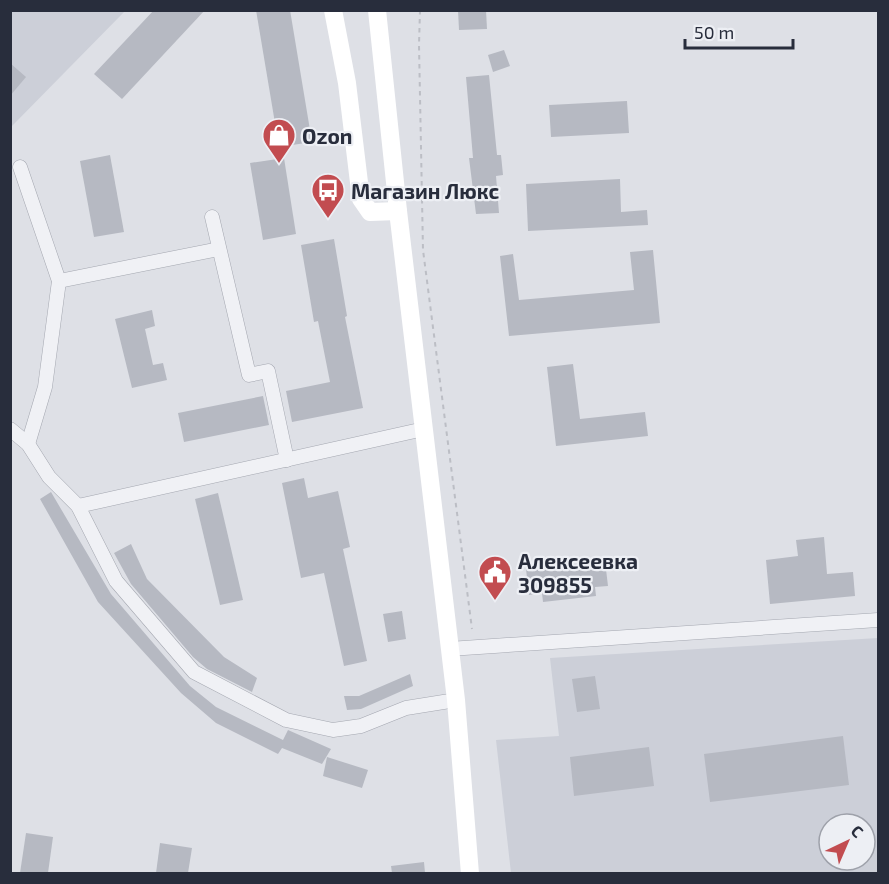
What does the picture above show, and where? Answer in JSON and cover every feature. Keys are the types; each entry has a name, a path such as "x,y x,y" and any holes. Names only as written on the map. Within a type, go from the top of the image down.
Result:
{"main road":[{"path":"333,10 347,83 361,200 370,212 398,211"},
{"path":"377,10 398,211 456,700 470,873"}],"street":[{"path":"20,167 58,281 45,387 28,444"},
{"path":"212,217 249,375 268,371 287,460"},
{"path":"58,281 219,249"},
{"path":"10,429 28,444 49,477 78,506 116,581 194,672 286,720 333,730 361,726 406,708 456,700"},
{"path":"78,506 424,429"},
{"path":"449,649 879,620"}],"path":[{"path":"420,10 418,45 423,250 472,630"}],"shaded area":[{"path":"11,11 125,11 11,127"},
{"path":"878,638 878,873 511,873 496,740 559,736 550,658"}],"building":[{"path":"154,10 205,10 122,99 94,74"},
{"path":"256,10 290,10 312,142 279,147"},
{"path":"458,10 486,10 487,29 459,30"},
{"path":"504,50 510,66 493,72 488,55"},
{"path":"10,63 26,77 10,96"},
{"path":"489,75 497,155 501,155 503,175 496,176 499,213 476,214 469,158 473,158 466,77"},
{"path":"627,101 629,133 551,137 549,105"},
{"path":"110,155 124,232 94,237 80,161"},
{"path":"284,158 296,234 263,240 250,163"},
{"path":"620,179 621,212 647,210 648,225 528,231 526,184"},
{"path":"334,239 347,316 345,317 363,408 292,422 286,391 330,382 318,321 314,322 301,245"},
{"path":"653,250 660,323 509,336 500,256 513,254 519,300 634,290 630,252"},
{"path":"152,310 155,326 145,329 153,365 163,363 167,380 132,388 115,319"},
{"path":"573,364 580,419 645,412 648,436 556,446 547,367"},
{"path":"263,396 269,425 184,442 178,413"},
{"path":"304,478 308,498 338,491 350,547 343,549 367,661 344,666 324,573 301,578 282,483"},
{"path":"51,492 111,594 190,686 216,707 283,740 288,730 331,749 322,764 282,748 278,754 216,723 181,693 98,602 40,499"},
{"path":"218,493 243,600 220,605 195,499"},
{"path":"824,537 827,574 853,572 855,596 770,604 766,560 798,556 796,540"},
{"path":"131,544 147,579 224,657 257,678 252,692 207,669 193,657 131,584 114,553"},
{"path":"605,561 608,586 595,587 596,596 543,602 542,593 529,595 526,569"},
{"path":"402,611 406,639 388,642 383,614"},
{"path":"410,674 413,686 361,709 347,710 344,696 359,696"},
{"path":"595,676 600,709 577,712 572,679"},
{"path":"843,736 849,785 710,802 704,754"},
{"path":"649,747 654,786 574,796 570,757"},
{"path":"327,757 368,770 362,788 323,776"},
{"path":"26,833 53,837 48,873 20,873"},
{"path":"160,843 192,848 188,873 156,873"},
{"path":"424,862 425,873 392,873 391,866"}],"place":[{"name":"Ozon","path":"279,164"},
{"name":"Магазин Люкс","path":"328,219"},
{"name":"Алексеевка 309855","path":"495,601"}]}
